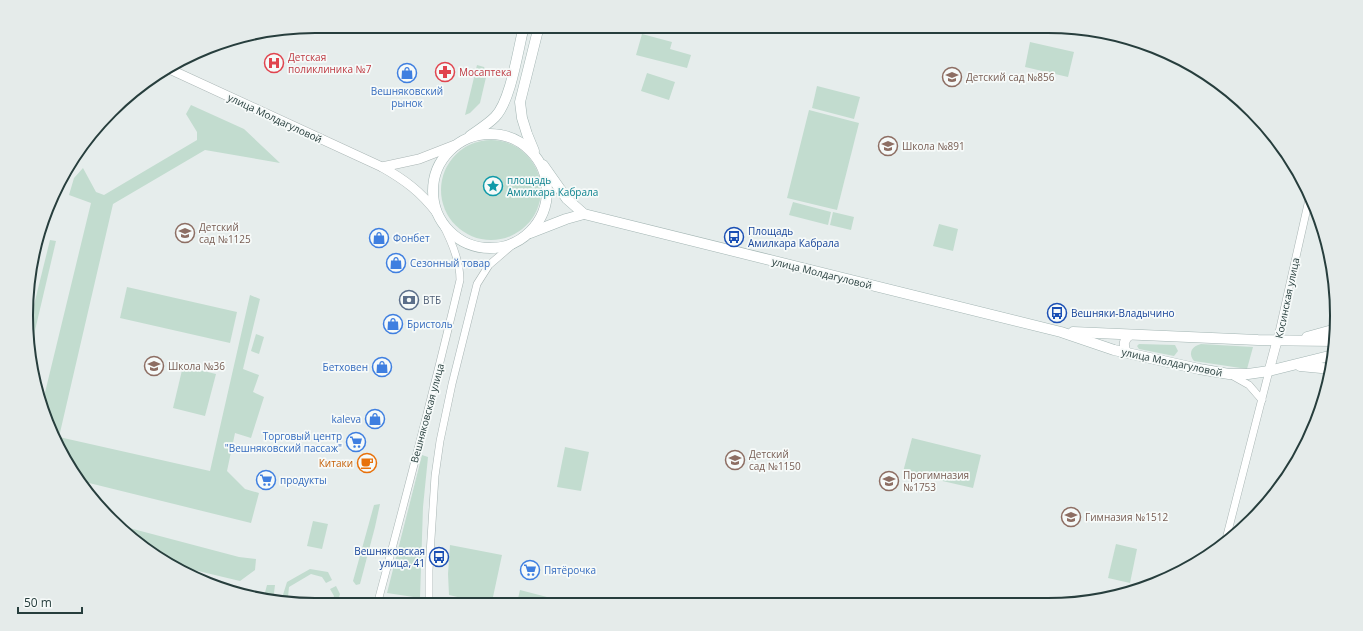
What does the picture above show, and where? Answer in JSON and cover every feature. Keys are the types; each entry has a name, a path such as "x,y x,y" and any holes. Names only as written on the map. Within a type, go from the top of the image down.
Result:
{"main road":[{"path":"522,33 508,92 502,108 495,117 446,153 439,165 434,180 433,193 437,213 442,223 454,236 468,244 482,248 502,247 517,241 528,234 543,214 548,200 548,183 542,165 523,123 520,112 520,102 536,33"},
{"path":"458,143 479,135 492,134 508,136 520,141 536,154"},
{"name":"улица Молдагуловой","path":"542,165 567,199 584,214 1061,332 1114,350 1229,374 1248,374 1269,371 1327,356"},
{"name":"улица Молдагуловой","path":"528,234 566,219 584,214"},
{"path":"1294,341 1329,331"},
{"name":"улица Молдагуловой","path":"1061,332 1277,341 1329,341"},
{"path":"1290,365 1325,368"}],"street":[{"name":"улица Молдагуловой","path":"174,71 382,167 414,188 426,199 437,213"},
{"path":"382,167 419,159 458,143"},
{"name":"Косинская улица","path":"1229,532 1277,341 1308,206"},
{"name":"Вешняковская улица","path":"379,598 436,381 460,280 459,265 455,251 442,223"},
{"name":"Вешняковская улица","path":"429,598 429,570 435,476 440,441 476,284 489,265 517,241"},
{"path":"1127,353 1124,348 1124,344 1127,337 1130,335"},
{"path":"1229,374 1249,385 1262,400"}],"green space":[{"path":"642,34 672,42 670,49 691,55 687,68 636,55"},
{"path":"1030,42 1074,52 1068,77 1025,67"},
{"path":"477,65 484,67 487,73 480,103 470,113 465,115"},
{"path":"647,73 675,82 669,100 641,91"},
{"path":"817,86 860,97 854,119 812,108"},
{"path":"191,105 244,129 280,163 205,150 113,204 60,434 45,394 91,203 69,195 74,178 83,168 96,192 104,195 197,140 197,132 186,114"},
{"path":"809,110 859,123 837,210 787,198"},
{"path":"491,140 501,141 519,148 533,162 540,180 540,200 533,218 519,232 501,239 491,240 481,239 463,232 449,218 442,200 441,190 442,180 449,162 463,148 481,141"},
{"path":"793,202 831,212 828,225 789,215"},
{"path":"833,212 854,217 851,230 830,225"},
{"path":"939,224 958,229 953,251 933,246"},
{"path":"50,240 56,241 34,335 33,307"},
{"path":"127,287 237,312 230,343 120,318"},
{"path":"250,295 260,299 243,369 259,375 253,392 264,397 251,438 235,433 227,471 245,489 259,493 251,523 88,483 71,457 61,437 210,471"},
{"path":"256,334 264,337 259,354 251,351"},
{"path":"1139,344 1175,345 1178,351 1174,356 1139,349 1137,346"},
{"path":"1201,344 1253,347 1247,369 1194,361 1191,356 1191,352 1195,346"},
{"path":"183,366 216,374 205,416 173,408"},
{"path":"912,438 981,455 973,488 903,472"},
{"path":"565,447 589,452 581,491 557,487"},
{"path":"422,455 428,457 423,507 420,598 387,593"},
{"path":"380,504 360,584 356,585 353,581 374,505"},
{"path":"313,521 328,524 322,549 307,546"},
{"path":"129,528 239,557 256,559 255,570 240,581 191,569 174,560"},
{"path":"1116,544 1137,549 1130,583 1108,578"},
{"path":"450,545 502,555 493,597 497,598 462,598 449,595 448,574"},
{"path":"310,569 328,572 332,580 326,583 322,577 311,574 289,587 288,597 283,596 287,582"},
{"path":"267,585 275,585 274,595 265,594"},
{"path":"336,586 340,594 339,598 333,598 334,596 330,589"},
{"path":"520,590 551,598 518,598"}],"place":[{"name":"Детская поликлиника №7","path":"274,63"},
{"name":"Мосаптека","path":"445,72"},
{"name":"Вешняковский рынок","path":"407,73"},
{"name":"Детский сад №856","path":"952,77"},
{"name":"Школа №891","path":"888,146"},
{"name":"площадь Амилкара Кабрала","path":"493,186"},
{"name":"Детский сад №1125","path":"185,233"},
{"name":"Площадь Амилкара Кабрала","path":"734,237"},
{"name":"Фонбет","path":"379,238"},
{"name":"Сезонный товар","path":"396,263"},
{"name":"ВТБ","path":"409,300"},
{"name":"Вешняки-Владычино","path":"1057,313"},
{"name":"Бристоль","path":"393,324"},
{"name":"Школа №36","path":"154,366"},
{"name":"Бетховен","path":"382,367"},
{"name":"kaleva","path":"375,419"},
{"name":"Торговый центр \"Вешняковский пассаж\"","path":"356,442"},
{"name":"Детский сад №1150","path":"735,460"},
{"name":"Китаки","path":"367,463"},
{"name":"продукты","path":"266,480"},
{"name":"Прогимназия №1753","path":"889,481"},
{"name":"Гимназия №1512","path":"1071,517"},
{"name":"Вешняковская улица, 41","path":"439,557"},
{"name":"Пятёрочка","path":"530,570"}]}
